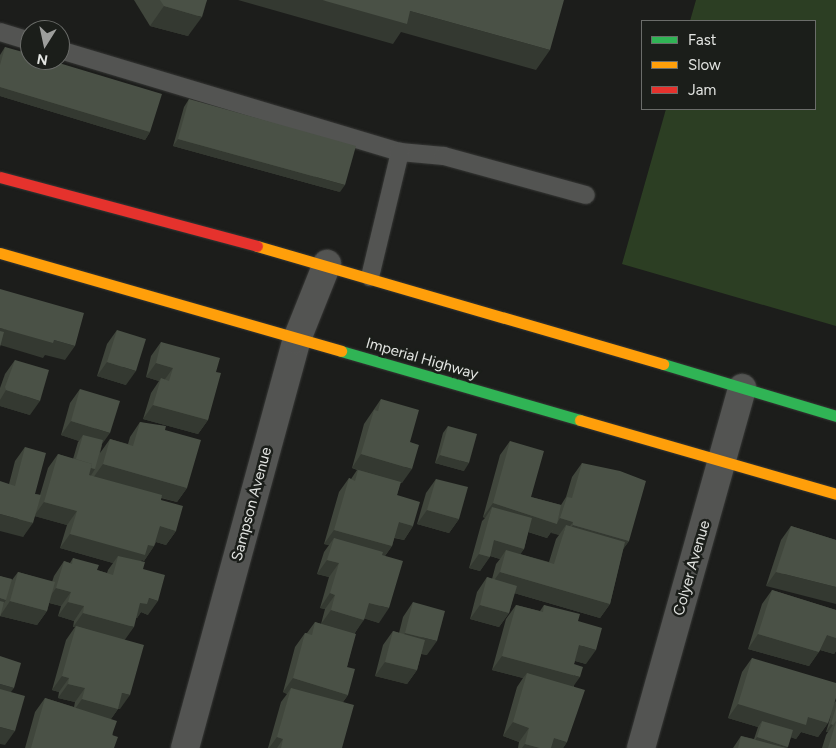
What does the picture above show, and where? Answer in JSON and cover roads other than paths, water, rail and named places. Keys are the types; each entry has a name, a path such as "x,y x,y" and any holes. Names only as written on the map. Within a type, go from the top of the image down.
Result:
{"main road":[{"path":"0,177 115,210 327,264 836,416"},
{"name":"Imperial Highway","path":"0,253 836,494"}],"street":[{"name":"Sampson Avenue","path":"186,748 297,339 327,264"},
{"name":"Colyer Avenue","path":"641,748 742,388"}],"lane":[{"path":"0,32 20,38"},
{"path":"70,53 400,152 444,156 586,195"},
{"path":"370,277 400,152"}]}
